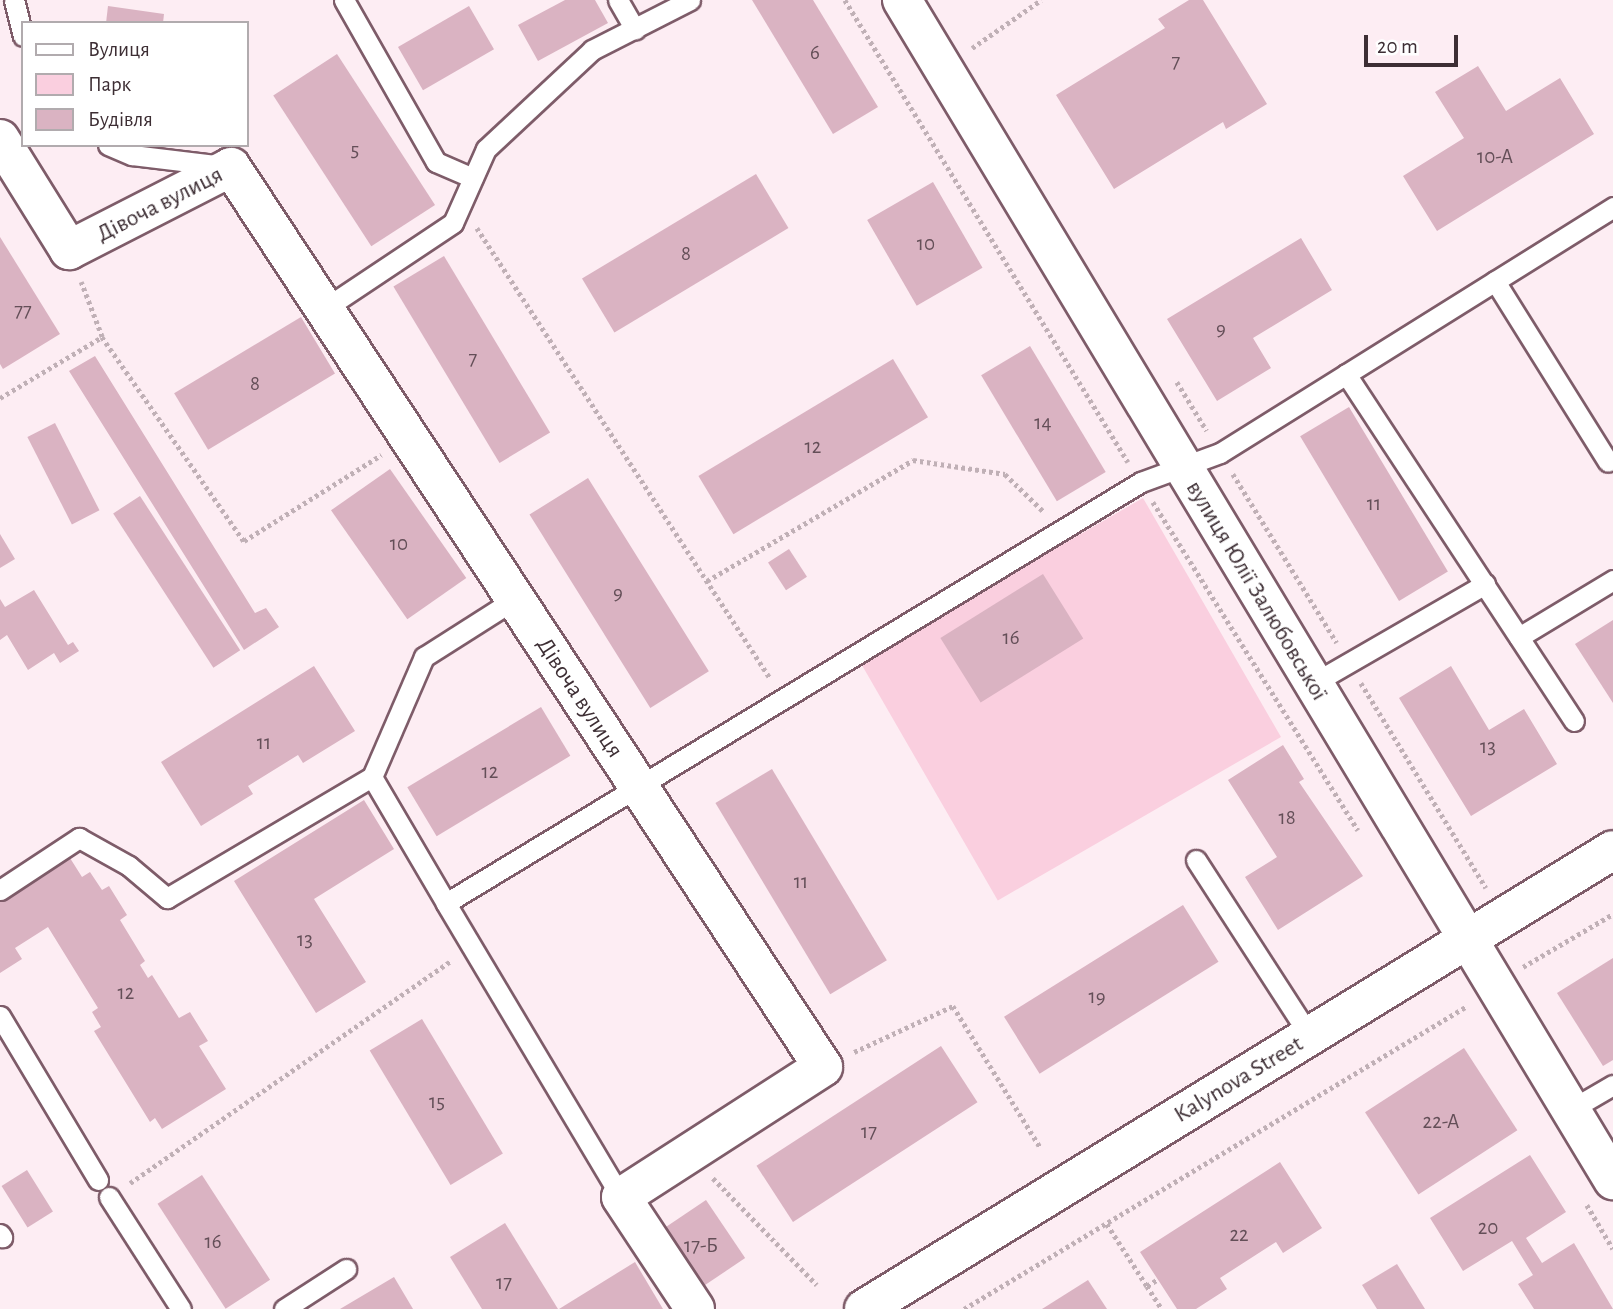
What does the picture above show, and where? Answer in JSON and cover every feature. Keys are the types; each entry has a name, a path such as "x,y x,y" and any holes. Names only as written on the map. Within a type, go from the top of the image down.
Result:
{"street":[{"name":"вулиця Юлії Залюбовської","path":"902,0 1613,1180"},
{"path":"0,139 69,250"},
{"name":"Дівоча вулиця","path":"69,250 231,167 822,1067"},
{"name":"Kalynova Street","path":"864,1309 1613,850"},
{"path":"695,1309 621,1197 822,1067"}],"lane":[{"path":"14,0 21,28"},
{"path":"344,0 436,162 473,178"},
{"path":"618,0 635,29"},
{"path":"324,309 453,223 486,149 592,50 690,0"},
{"path":"113,147 132,155 231,167"},
{"path":"446,903 636,784 1140,482 1220,453 1613,207"},
{"path":"1495,281 1608,463"},
{"path":"1346,374 1574,721"},
{"path":"1519,637 1613,580"},
{"path":"1312,684 1485,584"},
{"path":"0,890 79,838 129,866 167,898 372,777 424,657 515,599"},
{"path":"372,777 621,1197"},
{"path":"1196,860 1310,1036"},
{"path":"0,1016 98,1180"},
{"path":"1570,1110 1613,1085"},
{"path":"109,1197 181,1309"},
{"path":"284,1309 346,1269"}],"path":[{"path":"972,48 1041,0"},
{"path":"462,204 782,697"},
{"path":"69,250 102,337 244,541 408,437"},
{"path":"0,398 102,337"},
{"path":"707,581 913,460 1005,474 1061,529"},
{"path":"1522,967 1613,914"},
{"path":"109,1197 472,947"},
{"path":"822,1067 953,1006 1041,1147"},
{"path":"964,1309 1467,1006"},
{"path":"690,1154 817,1285"},
{"path":"1107,1224 1162,1309"},
{"path":"1147,1286 1158,1279"}],"green space":[{"path":"1143,498 1281,737 998,901 860,662"}],"building":[{"path":"565,0 595,0 608,23 538,61 518,25"},
{"path":"752,0 813,0 878,107 833,134"},
{"path":"1189,0 1203,0 1267,104 1226,129 1223,122 1114,189 1056,95 1165,28 1158,19"},
{"path":"108,6 164,14 163,21 106,21"},
{"path":"469,6 494,49 423,90 398,47"},
{"path":"337,54 435,205 371,246 273,95"},
{"path":"1478,66 1506,111 1560,78 1594,134 1437,231 1403,176 1464,138 1435,92"},
{"path":"756,174 788,228 614,333 582,279"},
{"path":"933,182 982,268 917,306 867,220"},
{"path":"0,237 60,334 3,369 0,364"},
{"path":"1301,238 1332,290 1253,338 1271,368 1217,401 1167,319"},
{"path":"444,256 550,433 500,463 393,286"},
{"path":"301,317 335,374 208,450 174,393"},
{"path":"1030,346 1106,472 1057,501 981,375"},
{"path":"95,356 255,613 266,608 279,627 244,650 69,371"},
{"path":"893,359 928,417 733,534 698,476"},
{"path":"1349,407 1448,572 1399,601 1300,436"},
{"path":"55,423 99,510 72,524 27,437"},
{"path":"390,469 466,578 407,619 331,510"},
{"path":"588,478 709,671 650,708 529,515"},
{"path":"140,496 240,650 213,668 113,513"},
{"path":"0,534 15,559 0,568"},
{"path":"789,549 807,577 786,590 768,563"},
{"path":"1043,574 1083,638 981,703 940,638"},
{"path":"34,590 68,645 73,642 79,651 60,663 54,653 28,670 7,635 0,640 0,599 5,607"},
{"path":"1613,620 1613,703 1575,644"},
{"path":"314,666 355,731 303,763 298,755 248,786 253,794 201,826 161,762"},
{"path":"1451,666 1489,730 1524,709 1557,764 1471,816 1399,698"},
{"path":"541,707 570,756 437,836 407,787"},
{"path":"1283,745 1304,779 1299,782 1363,876 1278,930 1245,877 1277,857 1228,780"},
{"path":"772,769 887,960 830,994 715,803"},
{"path":"364,800 394,849 314,899 366,982 316,1013 234,881"},
{"path":"70,858 82,877 90,872 102,890 109,886 127,915 120,920 145,961 140,965 148,978 152,975 179,1018 190,1012 208,1041 199,1046 226,1089 162,1129 155,1118 150,1122 94,1031 101,1027 92,1012 98,1008 48,927 15,948 22,959 0,973 0,902"},
{"path":"1183,905 1219,962 1040,1074 1004,1017"},
{"path":"1613,958 1613,1060 1603,1066 1557,993"},
{"path":"422,1019 503,1154 451,1185 370,1050"},
{"path":"941,1046 977,1102 793,1222 756,1166"},
{"path":"1464,1048 1517,1130 1418,1194 1365,1112"},
{"path":"1530,1155 1566,1212 1526,1238 1542,1263 1574,1243 1613,1309 1534,1309 1518,1284 1533,1275 1512,1241 1463,1271 1430,1218"},
{"path":"1280,1162 1322,1228 1283,1253 1276,1242 1220,1278 1227,1289 1196,1309 1177,1309 1140,1252"},
{"path":"27,1170 53,1212 28,1227 2,1186"},
{"path":"202,1175 270,1280 226,1309 158,1204"},
{"path":"706,1200 745,1258 695,1292 656,1234"},
{"path":"505,1223 558,1309 482,1309 450,1257"},
{"path":"635,1262 663,1309 559,1309"},
{"path":"1397,1264 1425,1309 1377,1309 1362,1285"},
{"path":"394,1277 413,1309 340,1309"},
{"path":"1088,1280 1107,1309 1042,1309"}]}
